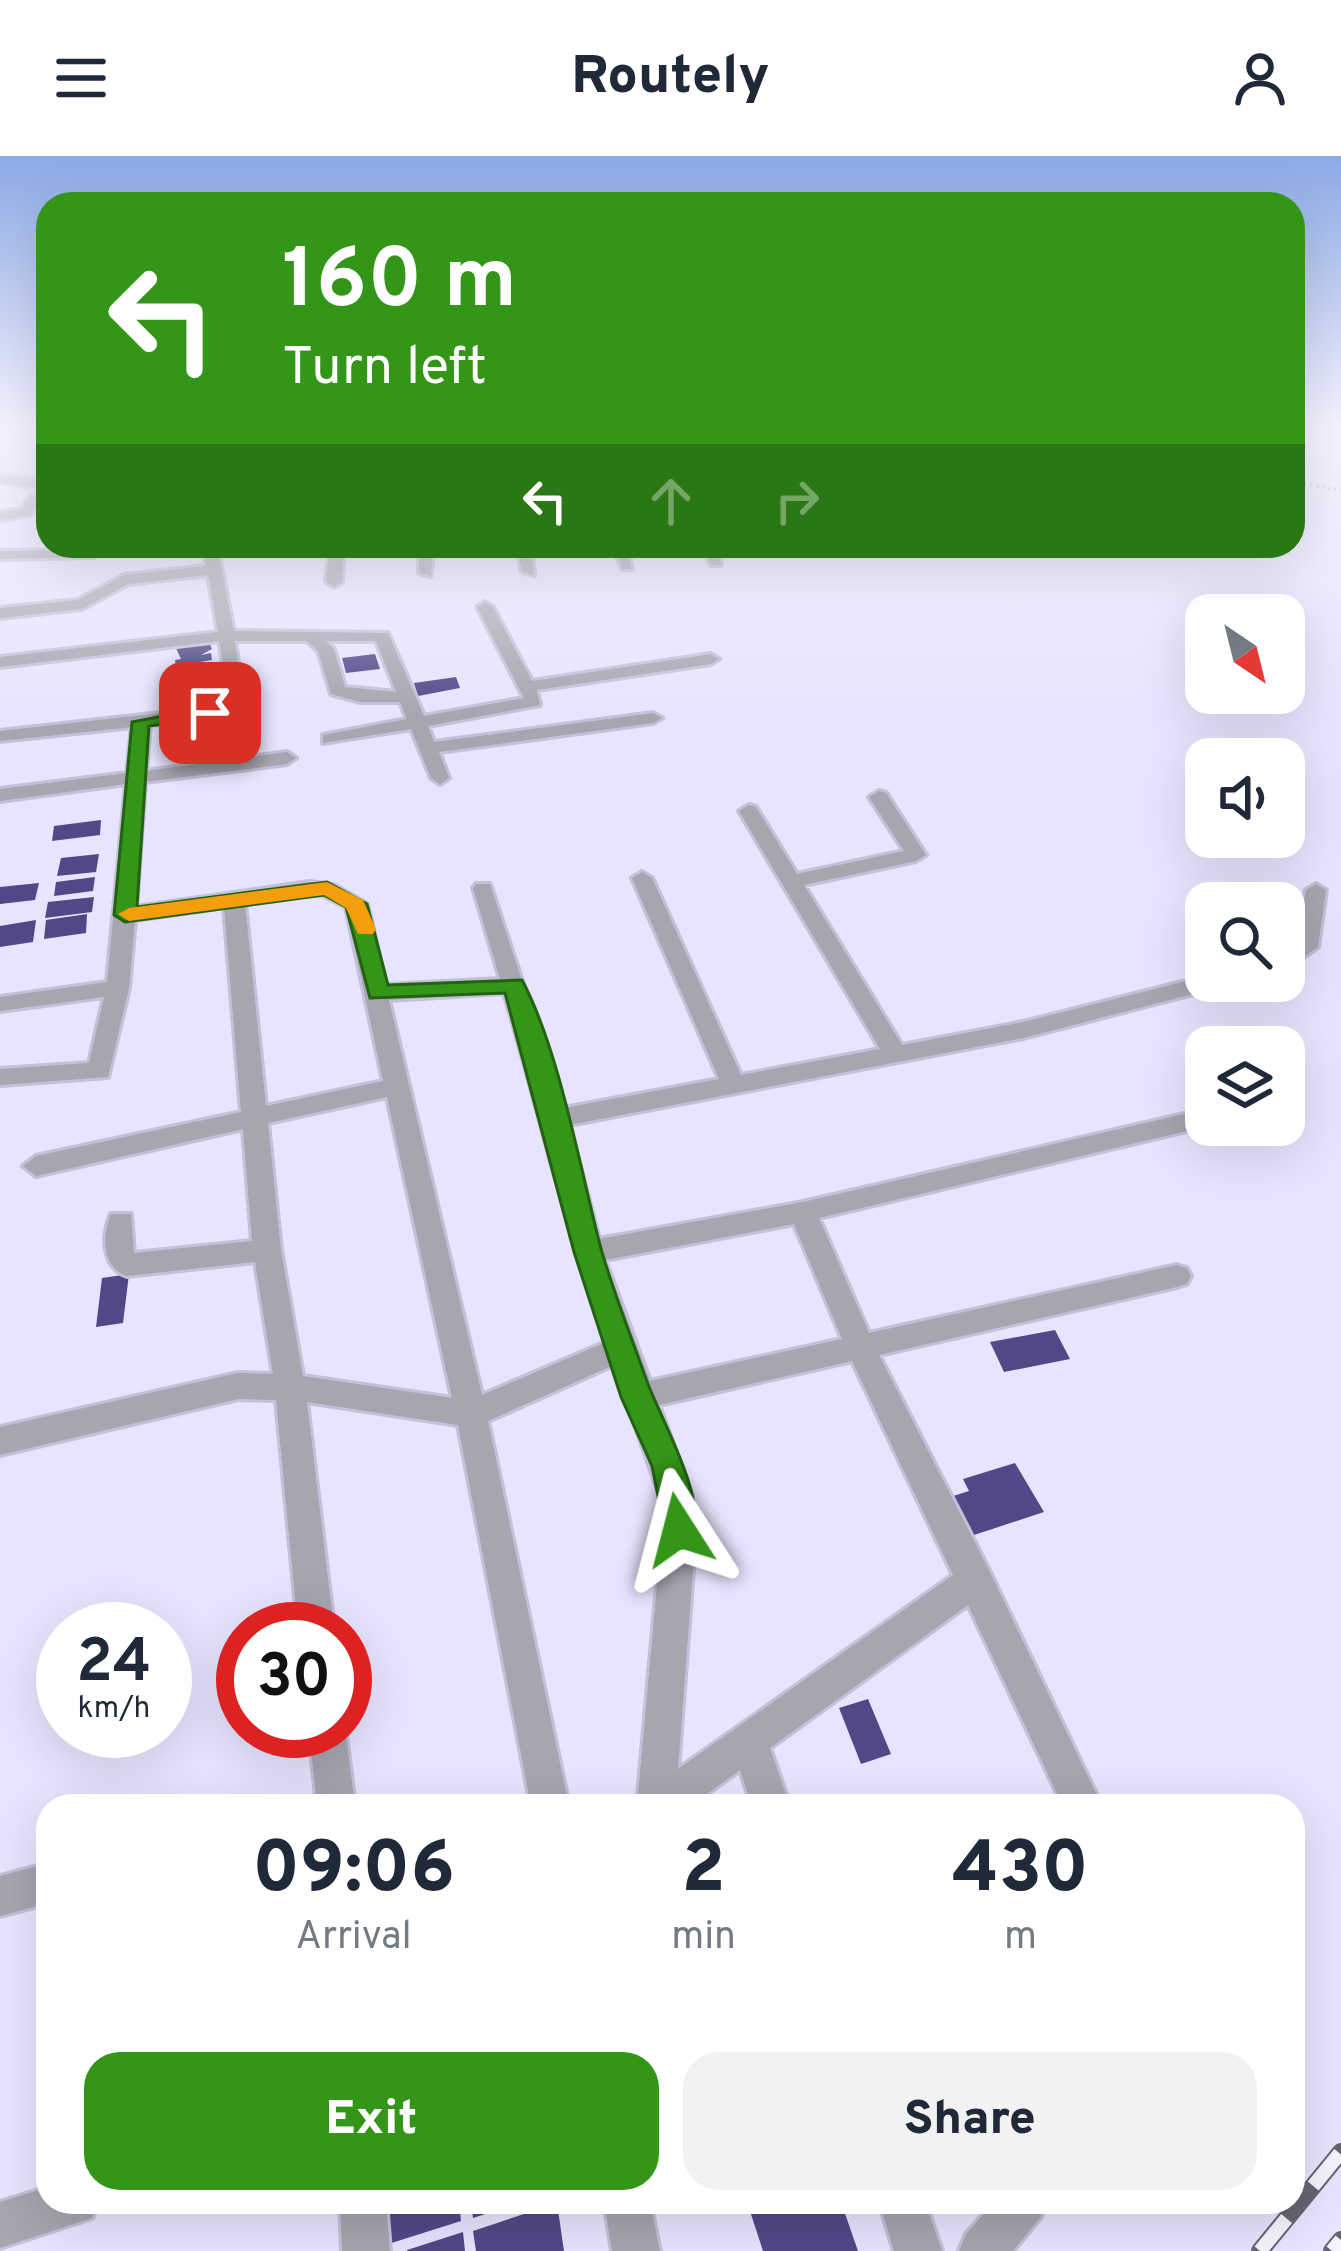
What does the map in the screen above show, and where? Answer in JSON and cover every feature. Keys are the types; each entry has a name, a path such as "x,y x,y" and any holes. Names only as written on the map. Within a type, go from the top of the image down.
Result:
{"street":[{"path":"0,552 36,543"},
{"path":"0,552 36,551"},
{"path":"93,558 98,574 118,582"},
{"path":"0,613 82,604 118,582 205,558"},
{"path":"0,736 210,713 234,701 237,694 212,558"},
{"path":"334,582 336,558"},
{"path":"426,558 426,573"},
{"path":"526,558 529,572"},
{"path":"624,558 627,566"},
{"path":"329,739 419,726 534,701 485,608"},
{"path":"310,634 326,649 337,690 360,697 408,697"},
{"path":"0,662 225,636 382,636 440,778"},
{"path":"530,686 711,659"},
{"path":"428,748 653,718"},
{"path":"0,1077 99,1071 118,988 141,722"},
{"path":"0,795 136,782 287,758"},
{"path":"791,881 895,863 916,854 879,797"},
{"path":"749,812 895,1054"},
{"path":"642,878 733,1084"},
{"path":"125,915 309,888 343,894 356,904 364,923 471,1414 548,1794"},
{"path":"483,888 555,1119 588,1252 637,1397 668,1466 679,1530 658,1794"},
{"path":"1305,948 1316,890"},
{"path":"234,899 267,1250 290,1387 313,1602"},
{"path":"379,993 514,986"},
{"path":"0,1004 118,988"},
{"path":"555,1119 1023,1030 1185,989"},
{"path":"36,1166 398,1086"},
{"path":"588,1252 803,1212 1185,1123"},
{"path":"803,1212 859,1346 1077,1794"},
{"path":"121,1221 120,1257 128,1265 267,1250"},
{"path":"637,1397 1177,1276"},
{"path":"0,1441 177,1396 238,1386 290,1387 471,1414 574,1373 622,1348"},
{"path":"674,1794 976,1579"},
{"path":"749,1741 767,1794"},
{"path":"331,1758 335,1794"},
{"path":"0,1896 36,1886"},
{"path":"0,2225 36,2214"},
{"path":"364,2214 366,2251"},
{"path":"629,2214 636,2251"},
{"path":"906,2214 918,2251"},
{"path":"983,2251 1014,2214"}],"building":[{"path":"208,639 212,649 201,655 211,653 212,660 176,666 175,660 181,659 174,644"},
{"path":"375,654 380,669 346,673 342,658"},
{"path":"456,677 460,688 418,696 414,683"},
{"path":"101,820 100,835 52,841 54,826"},
{"path":"99,854 96,872 57,876 61,858"},
{"path":"95,877 93,891 54,896 56,882"},
{"path":"39,883 35,900 0,904 0,887"},
{"path":"94,897 92,912 45,918 48,902"},
{"path":"87,914 86,933 44,939 46,920"},
{"path":"36,920 33,942 0,947 0,926"},
{"path":"129,1274 123,1323 96,1327 102,1278"},
{"path":"1055,1330 1070,1359 1004,1372 990,1342"},
{"path":"1015,1463 1044,1512 971,1536 950,1497 969,1491 963,1479"},
{"path":"868,1699 891,1754 861,1764 839,1708"},
{"path":"379,2214 460,2214 461,2221 382,2246"},
{"path":"524,2214 559,2214 564,2251 476,2251 473,2231"},
{"path":"751,2214 845,2214 858,2251 763,2251"},
{"path":"463,2232 465,2251 407,2251 407,2250"}],"railway":[{"path":"1305,2196 1341,2152"},
{"path":"1260,2251 1290,2214"},
{"path":"1332,2251 1341,2240"}],"slow traffic":[{"path":"129,914 327,889 356,904 365,929"}],"route":[{"path":"210,713 141,722 125,915 327,889 356,904 379,993 514,986 555,1119 588,1252 637,1397 668,1466 679,1530"}]}
